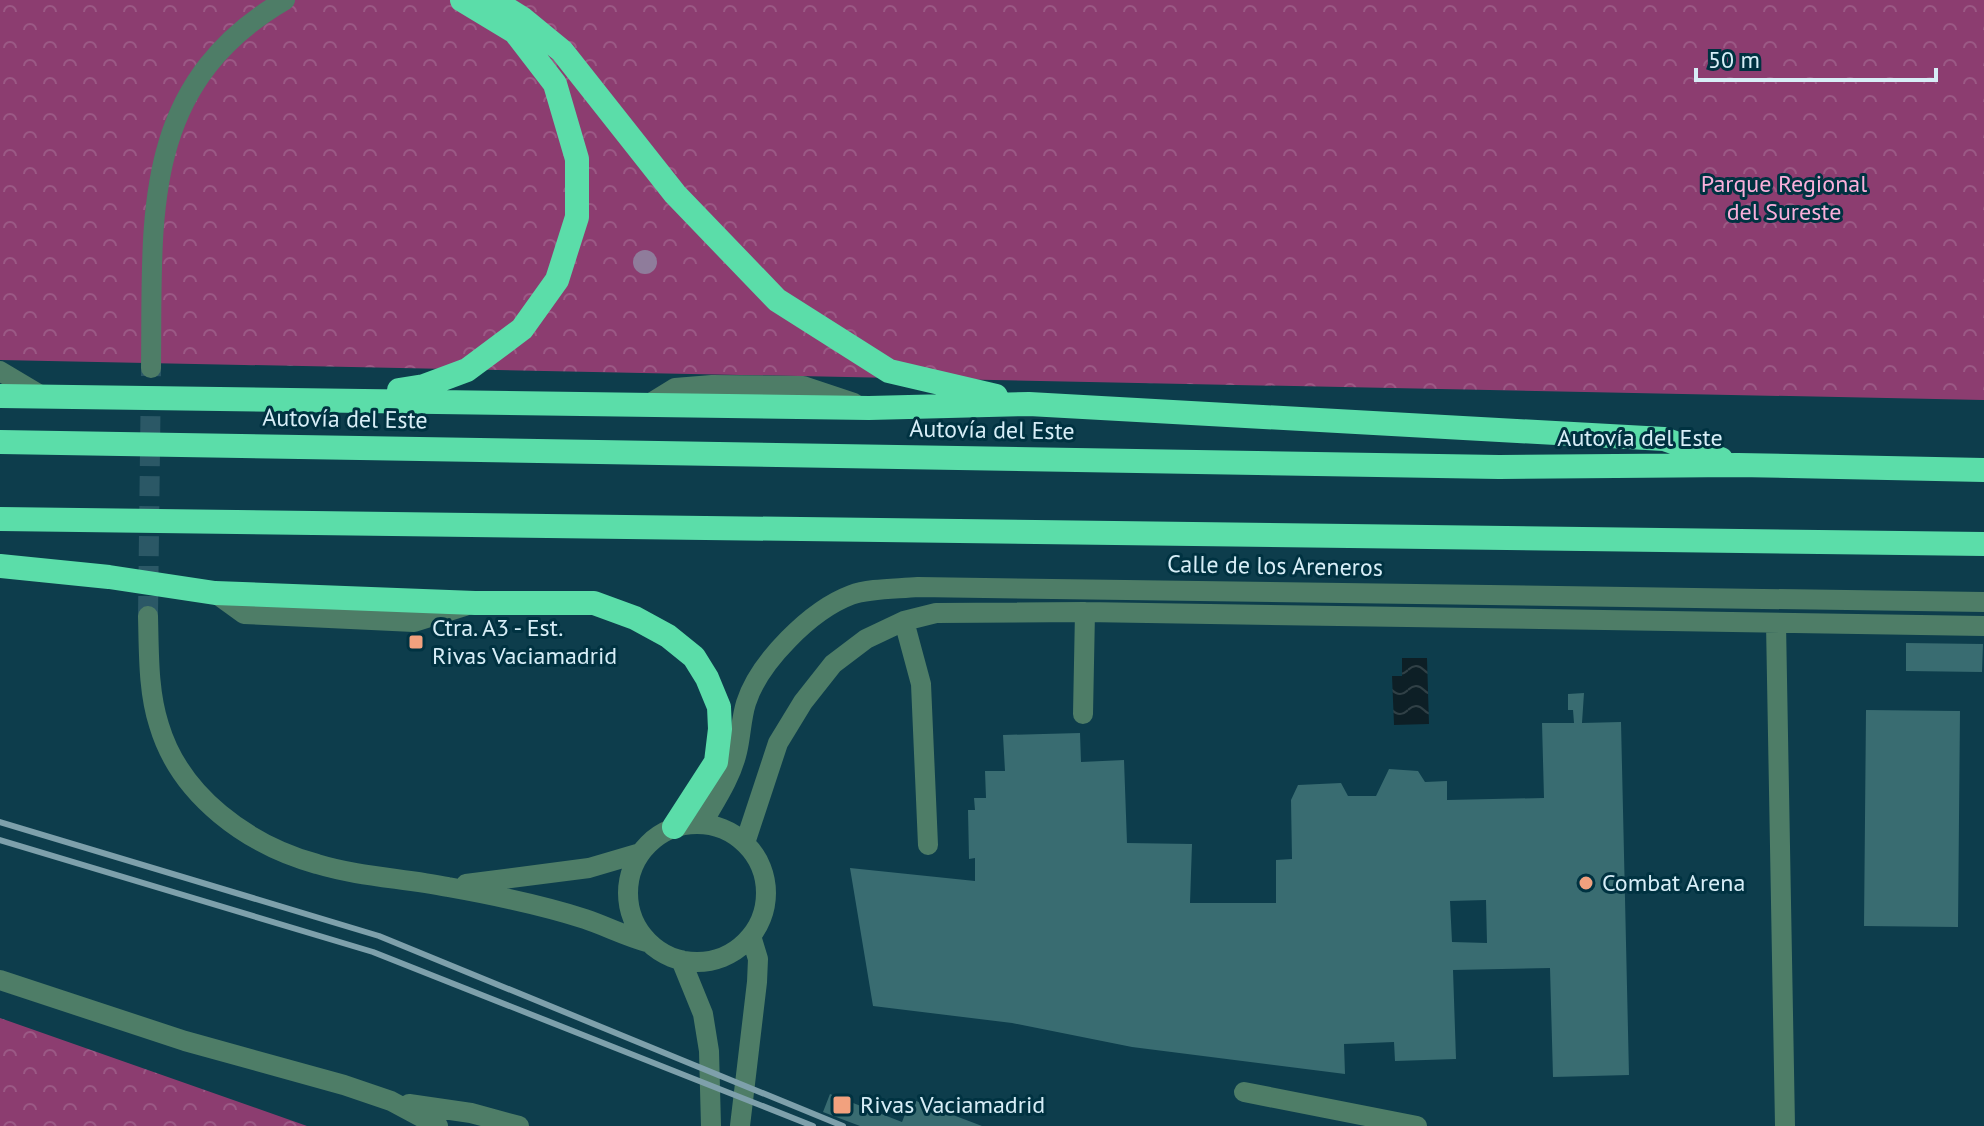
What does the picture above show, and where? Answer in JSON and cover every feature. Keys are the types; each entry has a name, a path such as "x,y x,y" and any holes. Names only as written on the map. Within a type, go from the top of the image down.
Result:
{"highway":[{"path":"328,399 424,386 467,370 522,329 557,280 577,217 577,159 555,84 515,32 462,0"},
{"path":"493,0 523,19 562,51 675,194 777,300 889,371 1029,404"},
{"path":"0,396 869,408 1029,404 1664,439 1738,465"},
{"name":"Autovía del Este","path":"0,442 1499,467 1738,465 1984,470"},
{"path":"0,519 1984,544"},
{"path":"0,566 109,577 215,593 475,603 594,603 635,618 668,636 694,657 719,707 716,762 674,827"}],"street":[{"path":"151,368 156,219 162,161 171,132 183,104 209,63 256,18 285,0"},
{"path":"0,371 42,396"},
{"name":"Calle de los Areneros","path":"702,824 729,776 737,754 746,702 762,671 799,630 826,607 853,594 918,587 1984,602"},
{"path":"1083,714 1085,612"},
{"name":"Calle de los Areneros","path":"745,843 778,743 803,702 833,664 866,639 904,621 936,613 1085,612 1984,626"},
{"path":"148,616 153,699 159,727 174,758 189,781 228,821 251,838 284,854 317,865 391,880 447,886 585,919 621,935 647,942 667,955 699,962 724,956 738,948 751,936 762,917 766,888 758,860 745,843 725,829 702,824 674,827 655,837 640,853 630,875 628,898 634,922 647,942"},
{"path":"904,621 921,684 928,845"},
{"path":"1776,623 1785,1126"},
{"path":"447,886 589,868 640,853"},
{"path":"740,1126 757,982 758,959 751,936"},
{"path":"681,960 703,1014 709,1051 711,1126"},
{"path":"0,980 185,1041 344,1085 391,1101 438,1126"},
{"path":"1244,1092 1417,1126"},
{"path":"391,1101 471,1113 519,1126"}],"green space":[{"name":"Parque Regional del Sureste","path":"0,0 1984,0 1984,400 0,360"},
{"path":"0,1018 307,1126 0,1126"}],"water":[{"path":"1402,658 1427,658 1429,724 1394,725 1392,676 1402,676"}],"building":[{"path":"1906,643 1983,644 1982,672 1906,671"},
{"path":"1584,693 1582,723 1621,722 1629,1075 1553,1077 1550,968 1453,970 1456,1059 1395,1061 1394,1042 1344,1044 1345,1074 1132,1047 1012,1023 873,1006 850,868 975,881 975,858 969,859 968,810 975,810 974,798 986,798 985,771 1005,771 1003,735 1080,733 1081,762 1124,760 1127,843 1192,844 1190,903 1276,903 1276,860 1292,859 1291,800 1298,785 1341,783 1348,796 1376,796 1389,769 1418,771 1425,782 1447,781 1447,800 1544,798 1542,723 1574,723 1573,710 1568,710 1568,694","holes":["1486,900 1487,943 1452,942 1450,901"]},
{"path":"1866,710 1960,711 1958,927 1864,926"},
{"name":"Rivas Vaciamadrid","path":"830,1094 902,1122 911,1099 982,1126 860,1126 823,1112"}],"tunnel":[{"path":"148,616 151,368"}],"railway":[{"path":"0,822 379,936 843,1126"},
{"path":"0,840 373,952 813,1126"}],"place":[{"name":"Ctra. A3 - Est. Rivas Vaciamadrid","path":"416,642"},
{"name":"Combat Arena","path":"1586,883"},
{"name":"Rivas Vaciamadrid","path":"842,1105"}]}
